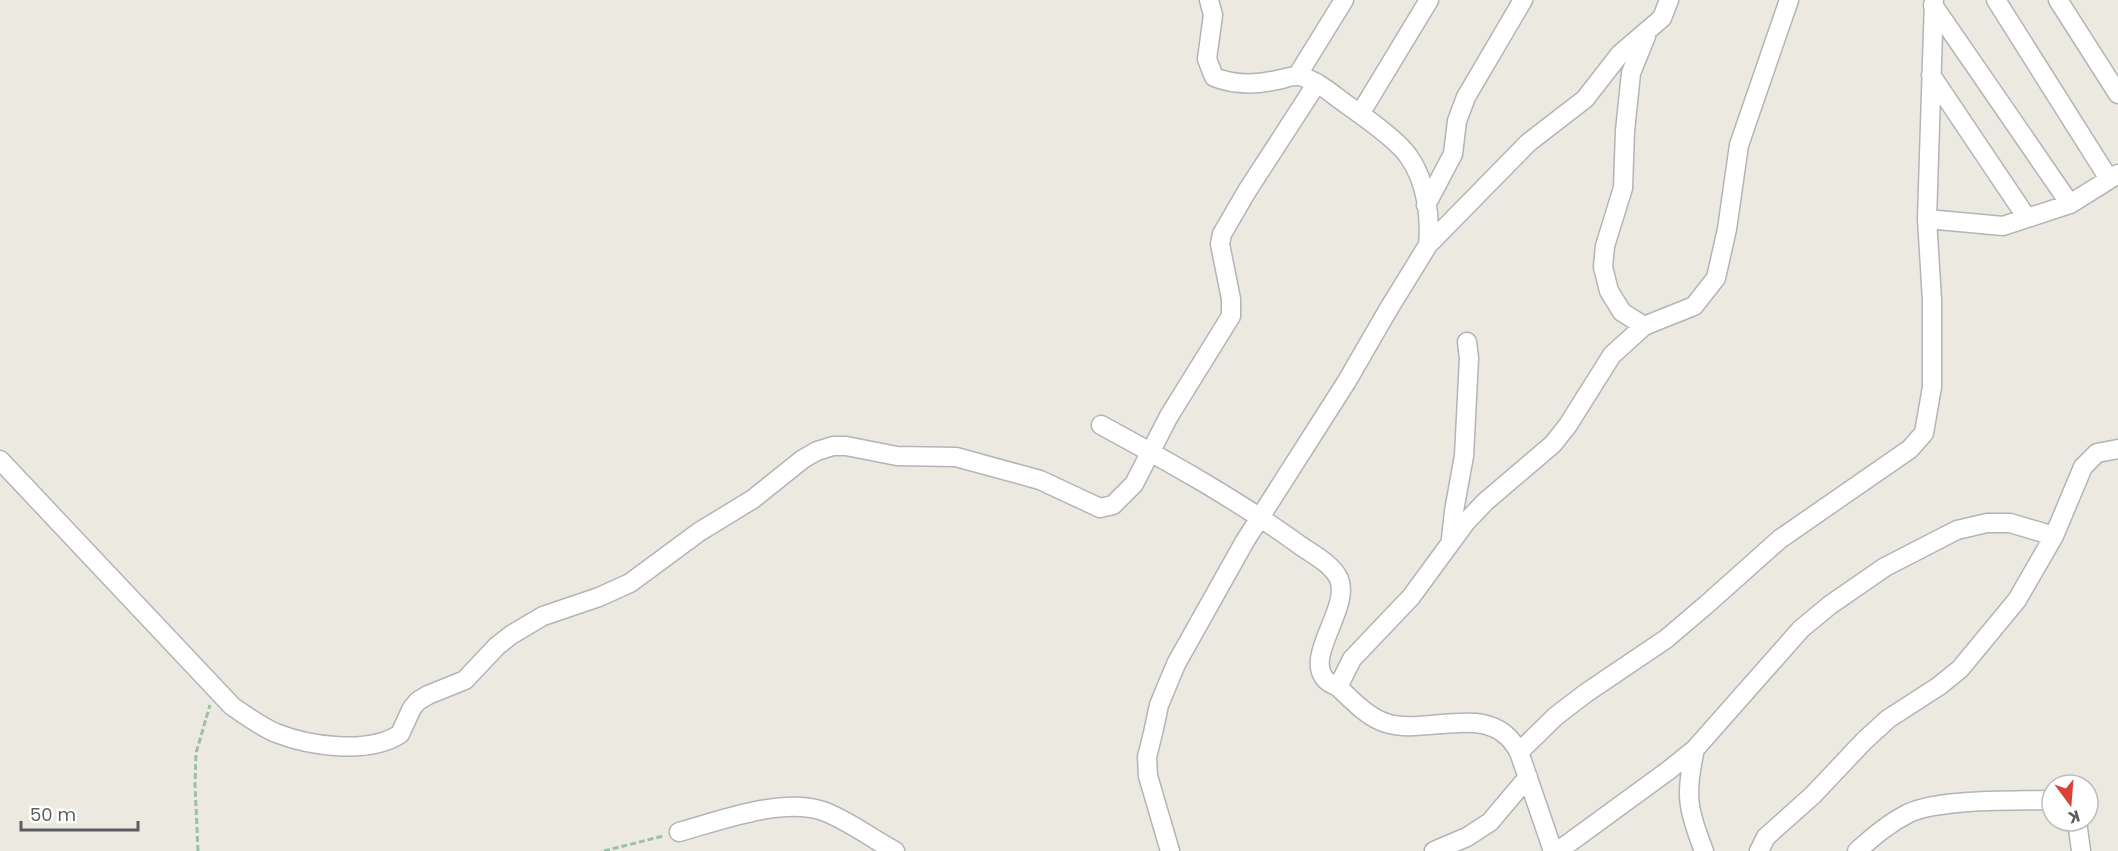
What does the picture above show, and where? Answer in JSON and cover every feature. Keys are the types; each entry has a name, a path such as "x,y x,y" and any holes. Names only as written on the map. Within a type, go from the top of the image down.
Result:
{"street":[{"path":"1297,76 1344,0"},
{"path":"1360,114 1429,0"},
{"path":"1426,205 1454,154 1457,121 1466,97 1523,0"},
{"path":"1170,851 1148,776 1147,758 1159,705 1176,664 1245,541 1347,381 1428,245 1528,143 1585,99 1620,54 1662,18 1669,0"},
{"path":"1338,687 1352,659 1411,597 1432,570 1451,539 1485,502 1553,444 1568,425 1612,354 1644,326 1694,306 1716,278 1727,230 1739,146 1789,0"},
{"path":"1927,219 2004,226 2070,204 2114,176 1996,0"},
{"path":"2058,0 2118,94"},
{"path":"1933,3 2070,204"},
{"path":"1519,752 1556,716 1666,639 1780,539 1910,449 1924,433 1932,387 1932,300 1927,219 1933,3"},
{"path":"1214,5 1207,59 1214,77 1225,82 1245,84 1297,76 1317,83 1360,114 1409,155 1423,187 1430,225 1428,245"},
{"path":"1644,326 1622,312 1608,291 1603,267 1605,246 1623,188 1625,131 1631,73 1636,57 1644,45 1647,32"},
{"path":"1931,75 2027,218"},
{"path":"0,460 232,706 254,722 295,739 339,746 367,745 384,741 400,734 412,708 418,701 465,680 497,646 511,635 543,616 599,597 630,583 699,532 746,504 803,459 817,451 833,446 846,446 897,456 956,457 1040,480 1100,508 1113,505 1134,484 1168,416 1231,316 1231,299 1220,244 1222,234 1317,83"},
{"path":"1451,539 1464,456 1469,358 1467,342"},
{"path":"1101,425 1261,516 1327,564 1339,579 1340,591 1337,611 1321,652 1320,669 1325,680 1338,687 1362,709 1384,723 1407,727 1460,723 1488,725 1507,736 1519,752 1553,851"},
{"path":"1759,851 1766,837 1813,795 1888,719 1939,686 1960,669 2017,600 2054,536 2083,467 2097,453 2118,449"},
{"path":"1558,851 1695,749 1801,629 1830,605 1885,567 1957,530 1987,523 2010,523 2054,536"},
{"path":"1695,749 1689,774 1688,800 1693,823 1704,851"},
{"path":"1434,851 1467,837 1490,822 1528,777"},
{"path":"1857,851 1884,827 1912,812 1940,805 2040,800"},
{"path":"679,832 764,809 792,807 822,811 879,847 895,851"},
{"path":"2079,833 2081,851"}],"path":[{"path":"198,851 196,753 214,688"},
{"path":"604,851 679,832"}]}
